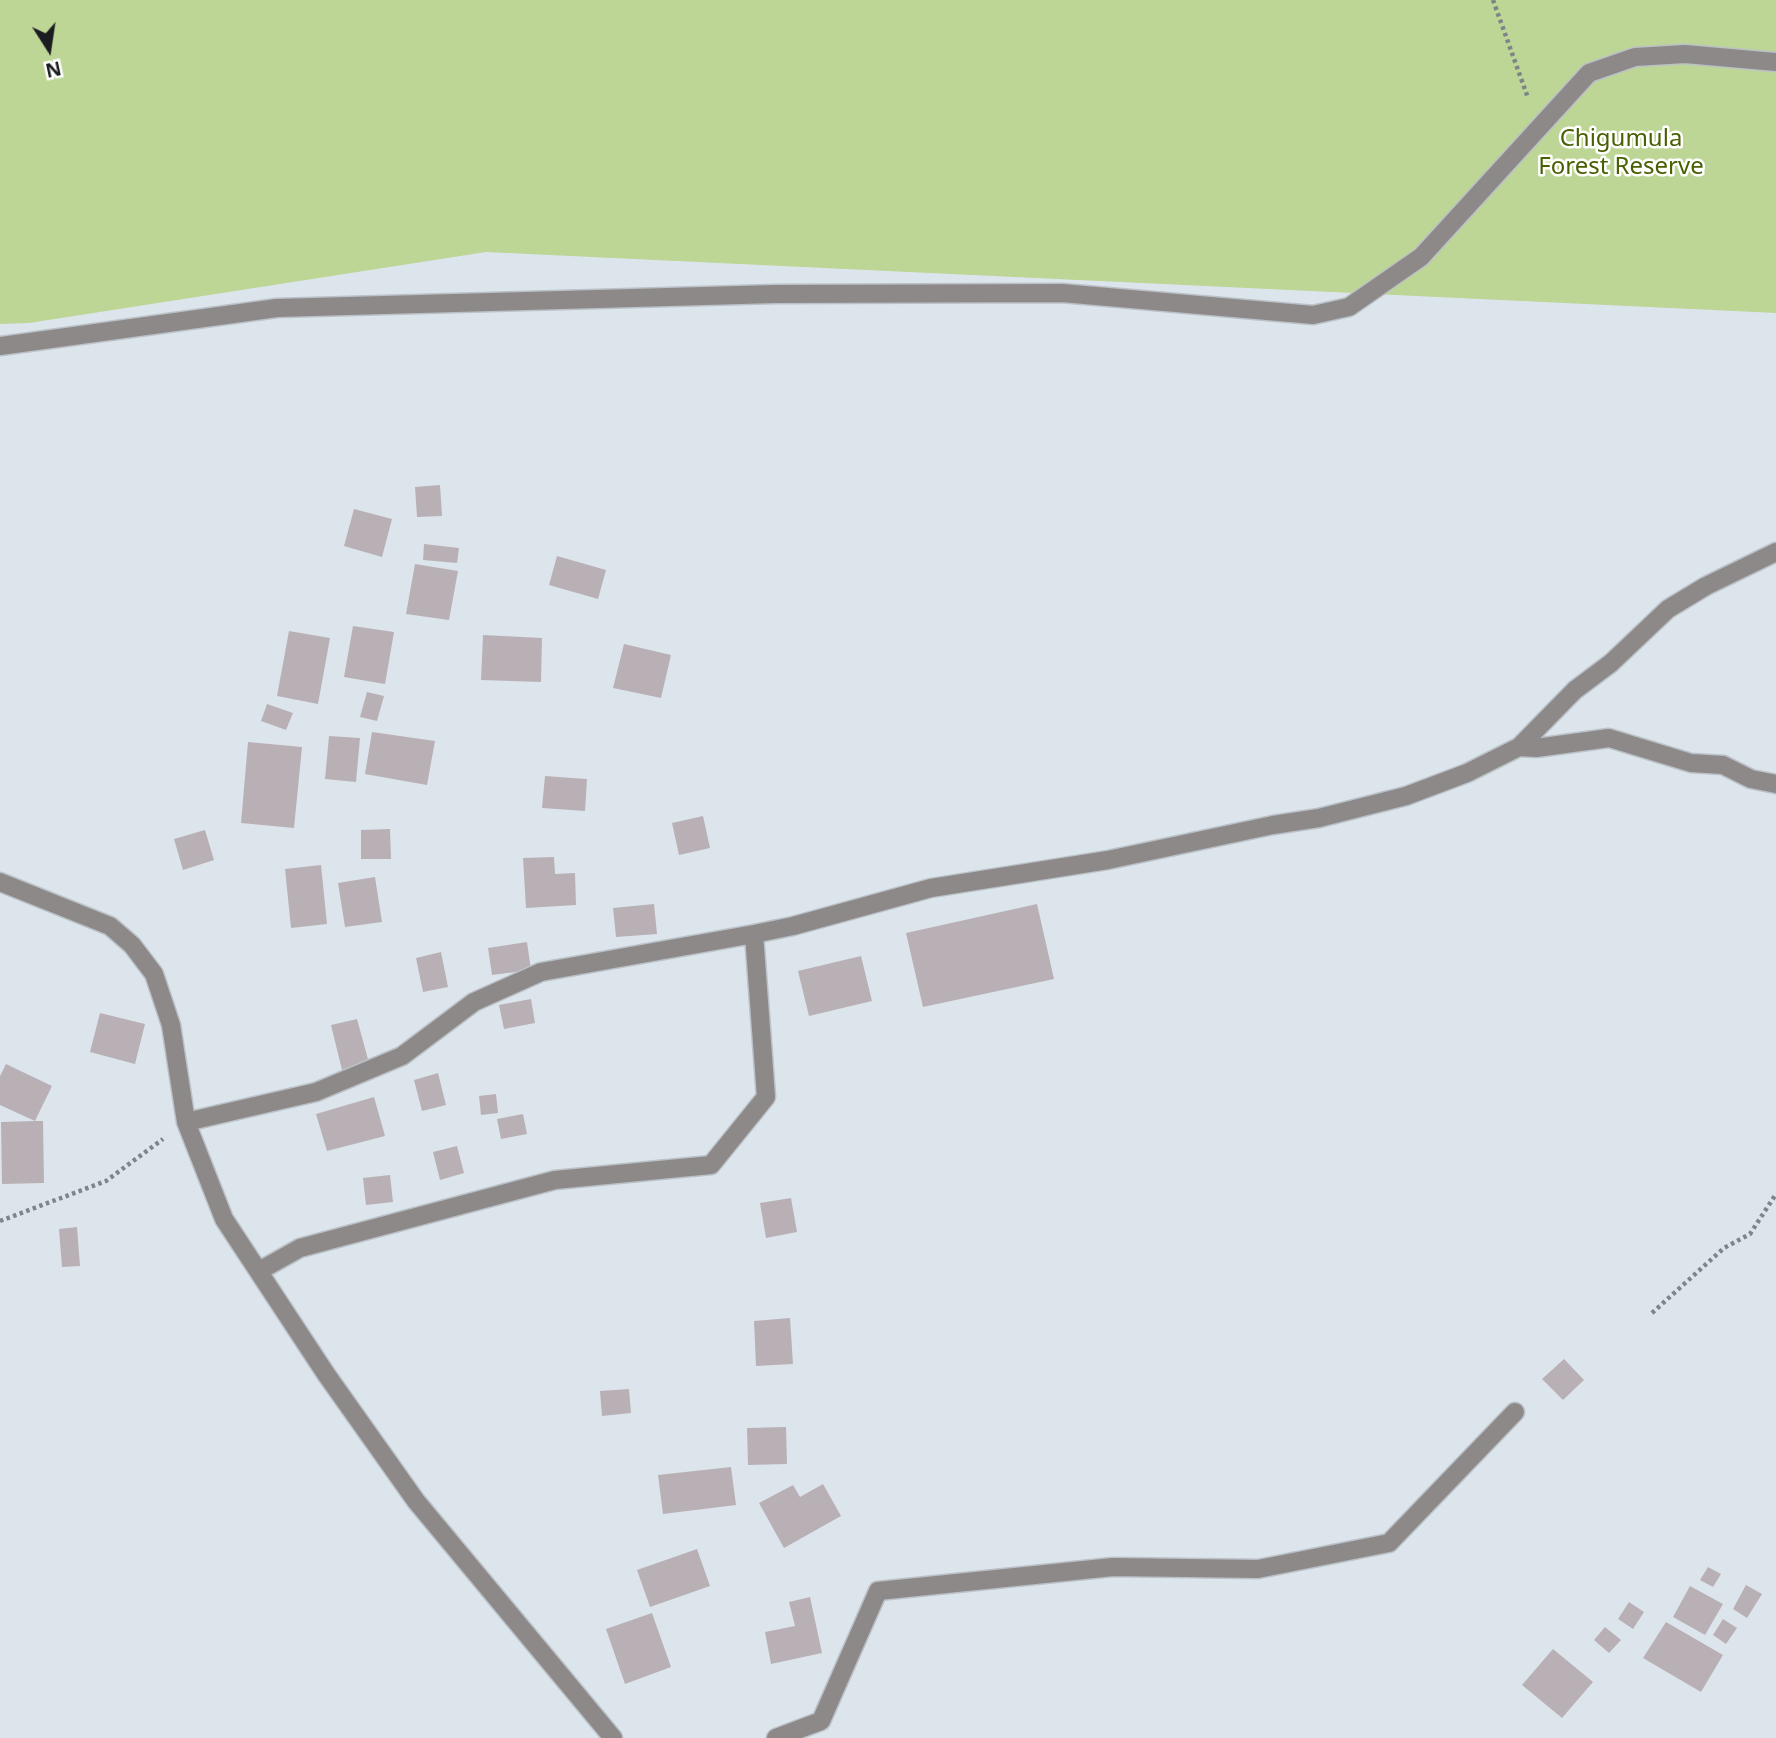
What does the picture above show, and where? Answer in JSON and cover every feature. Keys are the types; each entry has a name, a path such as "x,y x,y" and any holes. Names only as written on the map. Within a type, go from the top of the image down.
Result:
{"street":[{"path":"0,346 277,308 775,294 1062,293 1313,315 1349,306 1421,257 1588,73 1635,57 1685,54 1776,62"},
{"path":"186,1122 316,1092 402,1056 474,1002 541,972 754,934 931,888 1108,860 1363,808 1406,796 1467,773 1519,747 1575,690 1611,663 1668,609 1706,586 1776,552"},
{"path":"1519,747 1536,748 1609,738 1691,763 1723,765 1751,779 1776,784"},
{"path":"0,882 110,926 147,964 154,974 171,1025 186,1122 224,1219 326,1374 416,1501 613,1738"},
{"path":"258,1271 300,1248 555,1180 711,1165 766,1097 754,934"},
{"path":"776,1738 821,1721 878,1591 1113,1567 1258,1569 1389,1543 1515,1412"}],"path":[{"path":"1493,0 1538,125"},
{"path":"0,1221 106,1181 186,1122"},
{"path":"1652,1313 1724,1248 1750,1234 1776,1194"}],"green space":[{"name":"Chigumula Forest Reserve","path":"0,0 1776,0 1776,313 486,252 29,323 0,324"}],"building":[{"path":"440,485 442,516 417,517 415,487"},
{"path":"354,509 392,519 382,557 344,546"},
{"path":"424,544 459,548 457,563 423,560"},
{"path":"557,556 606,570 598,599 549,585"},
{"path":"415,564 458,571 449,620 406,614"},
{"path":"353,626 394,632 385,684 344,677"},
{"path":"289,631 330,638 318,704 277,696"},
{"path":"483,635 542,638 541,682 481,680"},
{"path":"624,644 671,655 661,698 613,688"},
{"path":"367,692 384,696 377,721 360,717"},
{"path":"267,704 293,713 286,730 261,721"},
{"path":"372,732 435,741 427,785 365,774"},
{"path":"329,736 360,738 356,782 325,779"},
{"path":"248,742 302,747 294,828 241,823"},
{"path":"545,776 587,779 585,811 542,808"},
{"path":"703,816 710,848 679,855 672,823"},
{"path":"390,829 391,859 361,859 361,830"},
{"path":"205,830 214,860 183,870 174,839"},
{"path":"554,857 555,874 575,873 576,905 526,908 523,858"},
{"path":"321,865 327,924 291,928 285,869"},
{"path":"375,877 382,922 345,927 338,883"},
{"path":"654,904 657,934 616,937 613,908"},
{"path":"1037,904 1054,979 923,1007 906,933"},
{"path":"527,942 531,970 492,975 488,948"},
{"path":"441,952 448,987 423,992 416,958"},
{"path":"861,956 872,1001 809,1016 798,971"},
{"path":"531,999 535,1023 504,1029 499,1005"},
{"path":"100,1013 145,1024 135,1064 90,1052"},
{"path":"357,1019 369,1063 342,1070 331,1025"},
{"path":"6,1064 52,1086 35,1121 0,1105 0,1076"},
{"path":"438,1073 446,1105 422,1111 414,1080"},
{"path":"496,1094 498,1113 481,1115 479,1096"},
{"path":"374,1097 385,1136 327,1151 316,1114"},
{"path":"523,1114 527,1134 501,1139 497,1119"},
{"path":"43,1121 44,1183 2,1184 1,1122"},
{"path":"457,1146 464,1173 440,1180 433,1152"},
{"path":"390,1175 393,1202 366,1205 363,1178"},
{"path":"791,1198 797,1232 766,1238 760,1203"},
{"path":"77,1227 80,1266 62,1267 59,1229"},
{"path":"790,1318 793,1364 756,1366 754,1321"},
{"path":"1564,1359 1584,1380 1563,1400 1542,1379"},
{"path":"629,1389 631,1413 602,1416 600,1391"},
{"path":"786,1427 787,1464 748,1465 747,1428"},
{"path":"731,1467 736,1505 663,1514 658,1475"},
{"path":"823,1484 841,1516 784,1548 759,1503 793,1485 800,1497"},
{"path":"697,1549 710,1586 650,1607 637,1570"},
{"path":"1708,1567 1721,1574 1713,1587 1700,1580"},
{"path":"1746,1585 1762,1594 1747,1618 1733,1609"},
{"path":"1690,1586 1723,1604 1705,1635 1673,1617"},
{"path":"810,1597 822,1653 771,1664 765,1632 795,1626 789,1602"},
{"path":"1629,1602 1644,1612 1633,1629 1618,1619"},
{"path":"652,1613 671,1667 625,1684 606,1629"},
{"path":"1723,1619 1737,1628 1726,1644 1713,1635"},
{"path":"1666,1622 1723,1655 1701,1692 1643,1658"},
{"path":"1605,1627 1621,1640 1609,1653 1594,1640"},
{"path":"1553,1649 1593,1682 1562,1718 1522,1685"}]}
